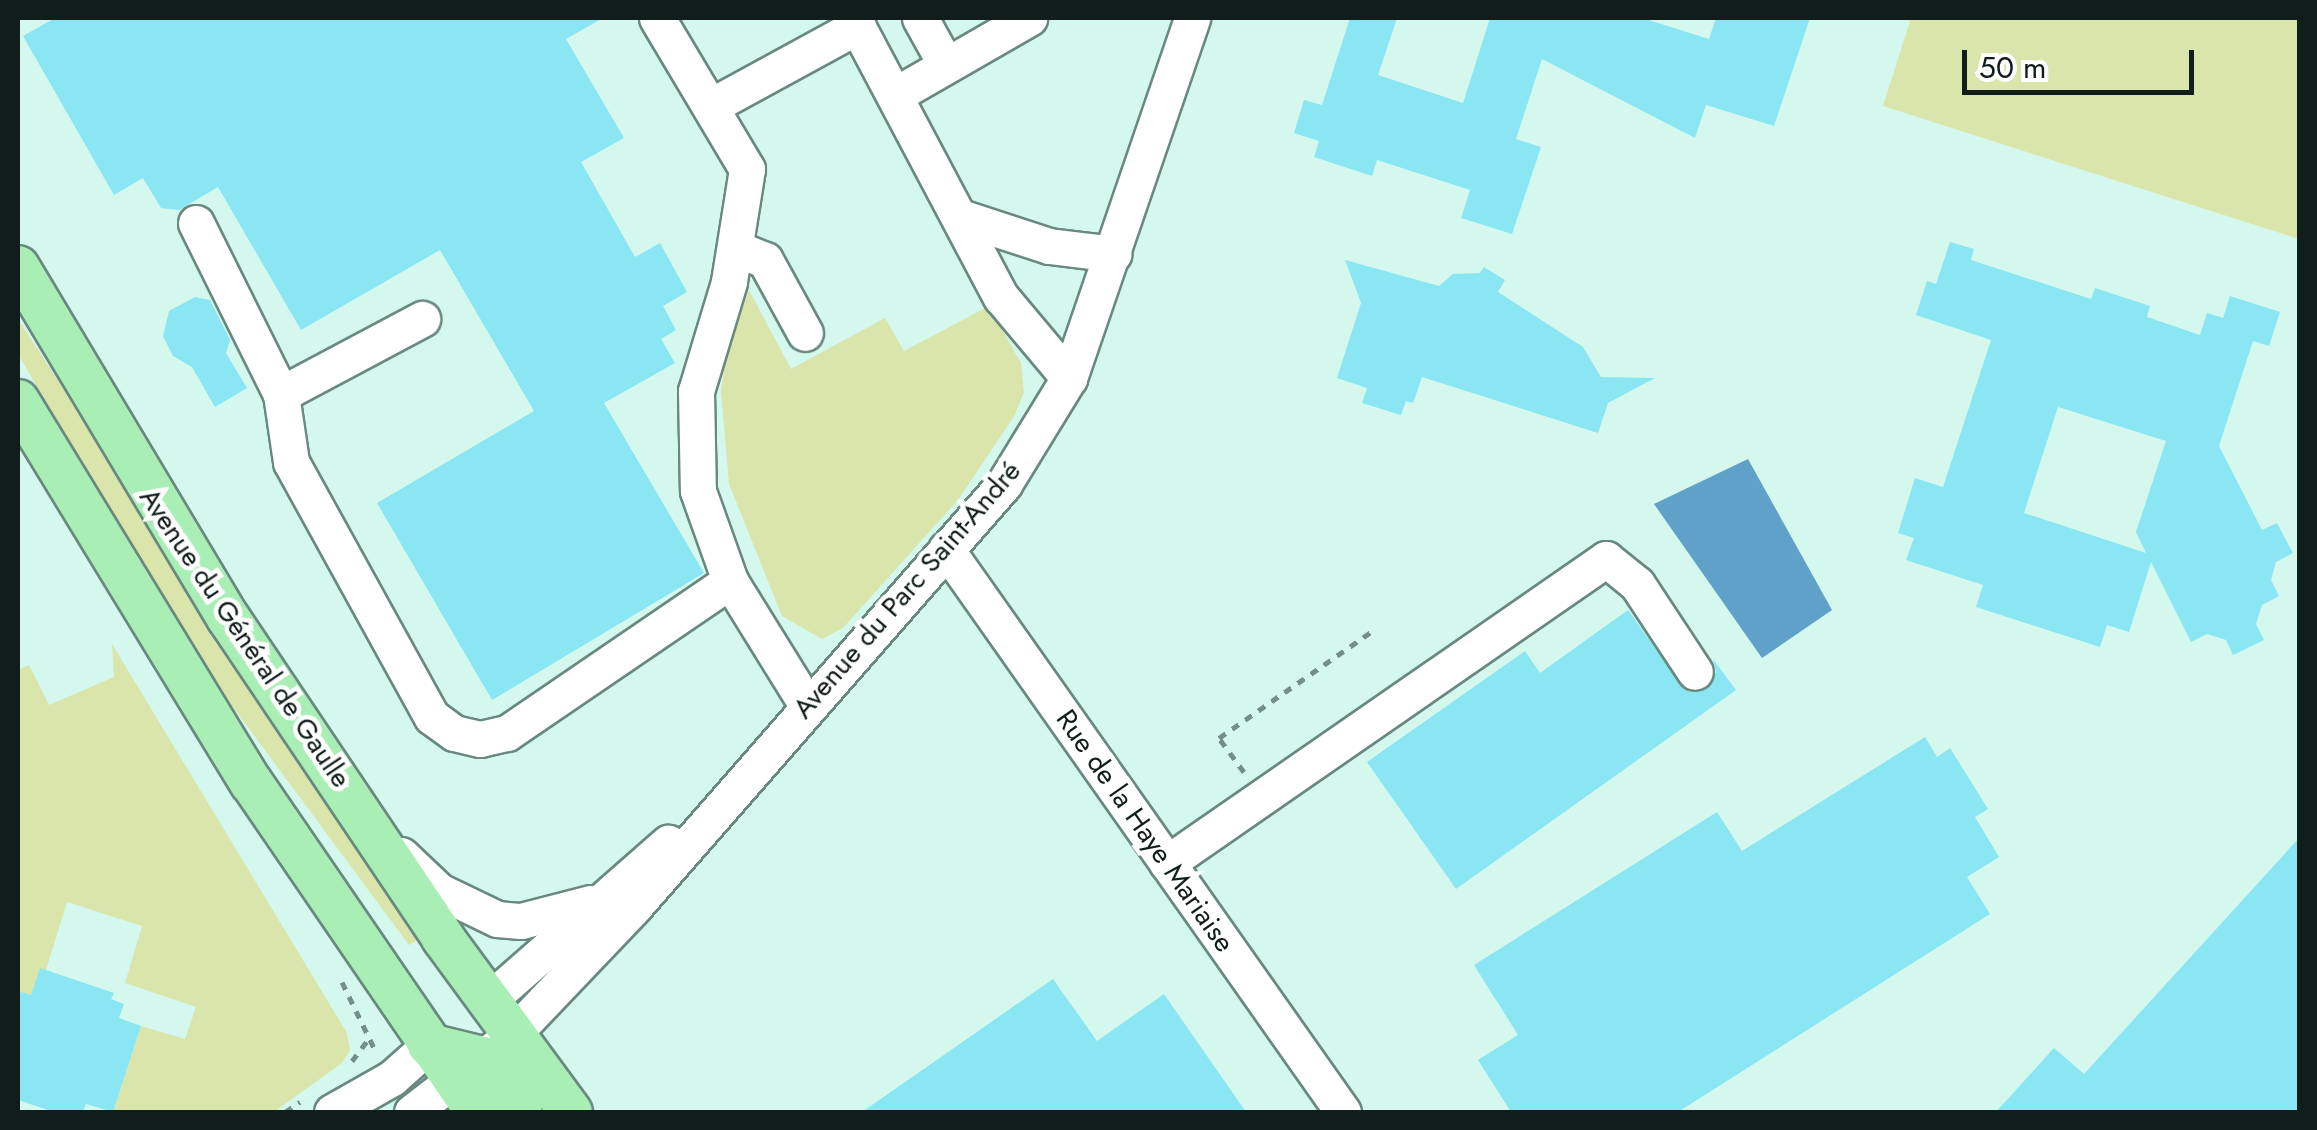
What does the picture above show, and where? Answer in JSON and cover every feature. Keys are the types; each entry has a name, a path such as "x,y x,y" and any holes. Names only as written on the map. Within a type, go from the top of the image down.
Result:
{"main road":[{"name":"Avenue du Général de Gaulle","path":"18,267 132,468 488,1000 482,1071"},
{"path":"18,401 251,782 429,1045 571,1112"},
{"path":"429,1045 488,1000"},
{"path":"482,1071 522,1112"}],"street":[{"path":"656,18 747,169 735,248 696,392 698,491 730,581 807,705"},
{"path":"920,18 946,65"},
{"path":"895,95 1028,18"},
{"name":"Avenue du Parc Saint-André","path":"716,808 1004,484 1068,378 1114,254 1192,18"},
{"path":"710,106 856,22 1001,298 1068,378"},
{"path":"960,217 1049,246 1114,254"},
{"path":"196,223 282,394 291,462 432,717 454,733 480,738 507,733 730,581"},
{"path":"735,248 765,260 804,333"},
{"path":"282,394 422,319"},
{"name":"Rue de la Haye Mariaise","path":"946,548 1343,1112"},
{"path":"1168,863 1606,559 1637,584 1695,672"},
{"path":"488,1000 596,901 716,808"},
{"path":"412,1112 482,1071 634,907 716,808"},
{"path":"368,822 439,891 481,914 521,921 596,901"},
{"path":"332,1112 392,1078 429,1045"}],"path":[{"path":"1251,782 1220,738 1375,630"},
{"path":"344,992 370,1037"}],"green space":[{"path":"1911,18 2299,18 2299,239 1883,106"},
{"path":"749,290 791,369 885,318 904,351 989,306 1021,363 1024,392 1015,415 958,500 843,628 822,639 782,616 729,484 721,391 727,348"},
{"path":"18,319 421,938 409,945 193,653 18,354"},
{"path":"112,644 347,1033 350,1050 342,1063 274,1112 113,1112 141,1026 185,1039 196,1007 125,983 142,926 67,902 46,970 31,995 18,991 18,670 29,665 49,705 114,677"}],"water":[{"path":"1748,459 1832,610 1762,658 1654,504"}],"building":[{"path":"55,18 603,18 566,39 624,138 581,162 635,257 660,243 687,292 663,306 676,330 661,339 675,363 604,403 704,573 492,700 377,503 534,411 440,250 301,330 218,187 179,210 161,208 143,178 114,195 23,36"},
{"path":"1350,18 1397,18 1378,75 1463,103 1490,18 1642,18 1709,39 1716,18 1810,18 1774,126 1706,105 1695,138 1542,59 1516,139 1541,147 1512,234 1461,218 1470,190 1377,160 1372,176 1314,157 1319,141 1294,133 1304,100 1322,105"},
{"path":"1950,242 1974,249 1971,260 2091,299 2095,288 2150,306 2147,317 2200,335 2207,313 2223,318 2230,296 2280,312 2269,346 2253,341 2219,446 2262,530 2277,523 2293,553 2276,562 2271,580 2279,596 2262,605 2256,624 2264,640 2233,655 2226,640 2207,634 2191,642 2151,562 2129,632 2107,625 2100,647 1976,607 1983,585 1906,560 1914,538 1898,533 1915,478 1943,487 1991,340 1916,315 1927,281 1936,284","holes":["2058,407 2166,441 2136,532 2146,553 2024,513"]},
{"path":"1345,260 1439,286 1453,274 1480,273 1484,267 1505,280 1498,292 1583,347 1601,377 1655,378 1608,403 1598,433 1422,377 1413,403 1406,401 1401,415 1362,403 1367,388 1337,378 1361,303"},
{"path":"195,297 210,300 230,340 226,353 247,388 215,407 192,367 173,356 163,336 169,311"},
{"path":"1628,610 1685,690 1707,689 1716,672 1713,659 1736,690 1456,889 1367,762 1525,651 1540,673"},
{"path":"1925,737 1937,757 1950,748 1988,809 1975,817 1999,857 1967,877 1990,914 1678,1112 1511,1112 1478,1060 1518,1035 1474,965 1717,812 1742,851"},
{"path":"2300,837 2300,1112 1996,1112 2054,1048 2084,1074"},
{"path":"40,968 114,993 111,999 124,1004 119,1018 141,1026 113,1112 86,1104 83,1112 54,1112 18,1100 18,991 31,995"},
{"path":"1053,979 1097,1041 1164,994 1246,1112 862,1112"}]}
